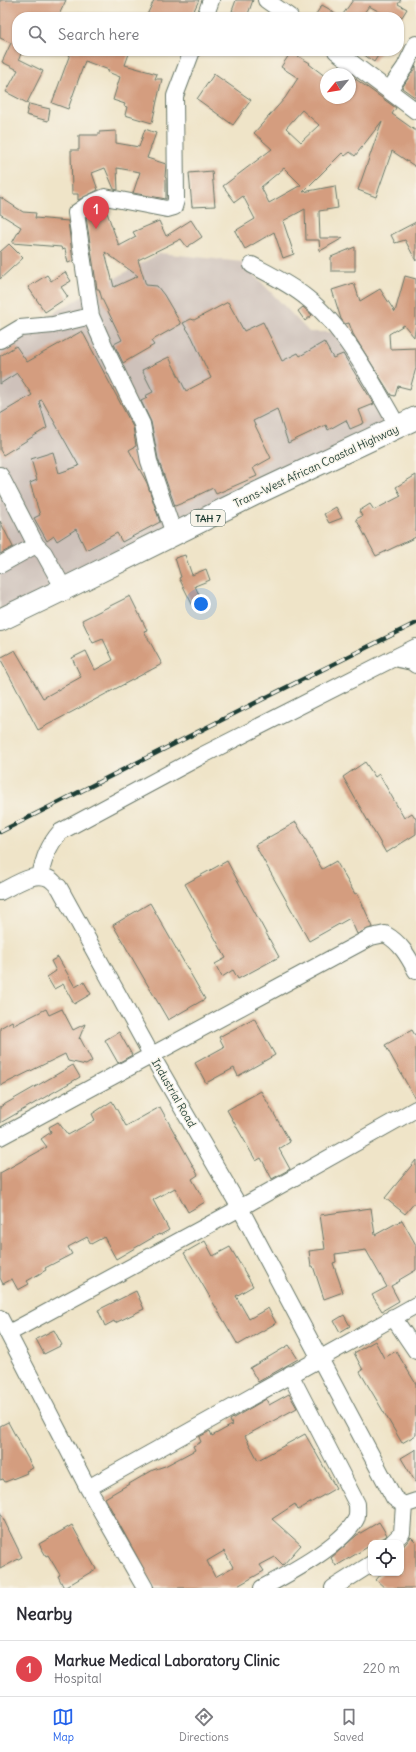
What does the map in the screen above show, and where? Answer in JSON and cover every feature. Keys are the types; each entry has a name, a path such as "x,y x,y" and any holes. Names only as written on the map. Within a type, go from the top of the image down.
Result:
{"highway":[{"name":"Trans-West African Coastal Highway","path":"0,620 253,495 407,422"}],"street":[{"path":"207,12 212,0"},
{"path":"266,0 283,12"},
{"path":"388,90 405,67 416,44"},
{"path":"174,534 149,461 142,424 91,316 76,213 89,204 105,197 167,209 174,206 176,200 175,96 190,56"},
{"path":"343,56 416,111"},
{"path":"252,265 290,285 308,298 327,317 407,422"},
{"path":"0,340 20,328 53,326 91,316"},
{"path":"0,475 36,545 44,553 64,589"},
{"path":"0,565 36,545"},
{"path":"0,892 29,878 40,876 45,855 51,843 60,832 203,755 416,647"},
{"path":"394,658 412,662 416,666"},
{"name":"Industrial Road","path":"40,876 50,878 59,887 152,1056 240,1208 394,1498 410,1503"},
{"path":"0,1137 371,937 385,934 396,940 416,971"},
{"path":"9,1333 240,1208 416,1109"},
{"path":"88,1488 416,1305"},
{"path":"0,1318 88,1488 145,1588"},
{"path":"393,1318 416,1351"},
{"path":"262,1588 305,1564 346,1533 357,1518 357,1504 290,1374"},
{"path":"395,1540 402,1533 410,1503"},
{"path":"333,1588 368,1566"}],"shaded area":[{"path":"160,253 242,262 309,332 334,332 395,424 0,621 0,343"}],"building":[{"path":"0,0 66,0 60,12 12,12 12,56 20,56 19,59 43,71 27,103 6,92 18,70 2,62 11,43 0,38"},
{"path":"154,0 199,0 193,12 148,12"},
{"path":"236,0 253,0 249,12 232,11"},
{"path":"353,0 401,0 398,4 407,9 404,14 404,12 380,12 369,6 365,12 345,12"},
{"path":"322,5 333,12 317,12"},
{"path":"69,56 128,56 125,65 157,74 155,79 162,79 152,123 125,115 127,107 124,106 125,104 113,100 120,77 108,72 109,70 85,61 68,109 52,103"},
{"path":"288,56 298,56 310,63 309,64 320,72 320,104 356,104 356,79 396,108 392,114 416,131 416,167 392,151 376,197 358,190 382,121 355,156 350,152 345,156 342,153 303,192 335,186 338,208 319,211 320,238 343,238 320,251 319,240 306,240 305,209 283,221 294,254 283,258 274,232 245,249 235,231 255,219 243,196 235,202 223,186 272,149 254,133 285,98 298,78 281,67","holes":["302,110 319,125 301,142 286,128","284,168 301,185 269,203 261,187"]},
{"path":"366,56 378,56 374,62"},
{"path":"416,66 416,98 402,88"},
{"path":"214,74 251,100 233,125 197,99"},
{"path":"29,104 50,109 48,121 26,115"},
{"path":"145,129 156,133 147,158 166,164 166,199 133,193 140,172 117,168 118,190 114,189 105,168 92,173 98,190 78,200 78,194 72,194 71,150 79,150 79,135 99,135 99,132 116,131 116,143 139,147"},
{"path":"212,171 215,206 192,207 189,173"},
{"path":"0,197 23,212 36,213 35,218 68,221 73,261 68,263 65,249 62,250 61,247 12,243 21,227 0,214"},
{"path":"105,207 119,246 136,237 133,232 159,221 166,236 191,220 202,237 187,247 181,239 138,260 146,285 157,286 181,324 151,341 154,345 123,363 114,344 122,340 102,299 99,289 97,289 86,217","holes":["105,252 138,276 114,287"]},
{"path":"416,222 416,261 405,240 395,243 391,235"},
{"path":"9,244 23,258 0,279 0,252"},
{"path":"355,247 355,271 331,271 331,257"},
{"path":"65,272 71,281 61,287 68,297 45,312 28,287 47,275 51,281"},
{"path":"405,276 416,279 416,323 414,337 404,325 389,334 390,349 416,348 416,368 410,389 398,386 395,396 391,395 353,334 349,323 345,324 341,319 332,290 354,283 360,301 380,289 395,312"},
{"path":"228,302 244,331 263,322 282,361 298,353 300,356 324,342 333,358 343,354 374,404 359,410 364,423 350,429 346,420 328,430 326,425 288,443 277,409 253,421 271,458 253,468 257,476 216,494 213,488 194,497 195,498 175,506 158,459 151,422 141,401 147,398 145,396 153,392 142,370 169,357 186,391 211,378 192,337 183,323 191,319 194,320"},
{"path":"303,307 312,315 305,321 298,311"},
{"path":"82,331 133,427 136,446 129,450 147,483 160,522 122,542 117,533 86,550 76,529 57,541 54,536 47,541 34,518 40,515 30,483 37,480 31,459 53,452 59,473 79,466 42,400 39,401 47,428 3,455 0,450 0,414 32,395 17,373 0,384 0,356 16,346 27,362"},
{"path":"416,475 416,537 376,556 356,519 362,516 359,511 370,504 374,510 401,496 396,487"},
{"path":"336,507 342,518 329,523 324,514"},
{"path":"0,521 13,547 0,554"},
{"path":"185,555 192,575 206,569 210,580 195,586 204,606 195,610 179,578 181,577 175,558"},
{"path":"130,596 147,630 144,631 162,664 38,730 0,658 15,650 43,698 81,677 72,658 86,651 95,670 113,660 103,639 93,643 82,620"},
{"path":"365,762 375,777 379,774 404,818 412,813 416,819 416,834 386,853 343,777"},
{"path":"296,822 322,869 336,861 355,894 357,893 373,927 357,934 350,918 309,941 255,845"},
{"path":"227,861 279,957 238,979 233,970 222,977 215,964 226,958 185,884"},
{"path":"150,903 205,999 168,1020 113,925"},
{"path":"58,957 75,987 84,982 91,994 74,1004 63,984 54,989 47,977 56,971 51,961"},
{"path":"46,1009 49,1015 62,1009 73,1030 85,1024 79,1039 80,1038 92,1061 86,1065 68,1061 65,1054 0,1086 0,1028 12,1021 14,1025"},
{"path":"254,1018 275,1055 238,1076 234,1068 206,1083 195,1063 224,1047 219,1037"},
{"path":"412,1030 416,1037 416,1100 385,1045"},
{"path":"119,1032 132,1055 118,1063 105,1040"},
{"path":"73,1065 80,1077 0,1123 0,1107"},
{"path":"261,1091 290,1142 279,1149 290,1169 272,1179 261,1158 256,1161 227,1110"},
{"path":"112,1101 126,1126 160,1107 198,1175 192,1179 205,1202 188,1212 175,1188 153,1200 169,1230 160,1235 159,1234 116,1259 104,1237 91,1244 87,1237 68,1247 72,1254 45,1268 46,1270 27,1281 29,1284 18,1290 12,1279 3,1284 0,1278 0,1173 47,1147 41,1139 51,1132 49,1127 58,1122 68,1135 95,1120 92,1114"},
{"path":"416,1160 416,1201 405,1214 385,1198"},
{"path":"371,1208 375,1235 402,1220 416,1245 416,1270 391,1286 399,1301 382,1311 372,1295 387,1287 366,1250 335,1254 336,1262 333,1263 343,1292 324,1299 313,1266 311,1266 309,1251 325,1249 320,1215"},
{"path":"205,1241 213,1256 230,1247 253,1286 236,1296 249,1319 268,1308 276,1323 238,1345 184,1253"},
{"path":"136,1291 144,1309 115,1323 114,1321 105,1326 98,1310"},
{"path":"344,1315 350,1326 340,1332 334,1321"},
{"path":"54,1330 62,1345 44,1354 36,1339"},
{"path":"375,1341 384,1358 396,1351 416,1384 416,1435 402,1443 360,1372 363,1370 354,1353"},
{"path":"289,1345 298,1359 258,1382 250,1368"},
{"path":"289,1394 297,1408 245,1436 258,1460 305,1434 336,1488 298,1510 295,1504 272,1519 301,1545 283,1565 275,1557 260,1565 264,1571 234,1588 154,1588 105,1498 153,1470 165,1466 195,1450 193,1446 201,1442 199,1437 210,1431 212,1436 232,1425 230,1420 266,1399 269,1405","holes":["224,1551 233,1567 215,1577 207,1561"]},
{"path":"8,1422 33,1468 26,1471 27,1473 5,1482 3,1479 0,1480 0,1426"},
{"path":"416,1449 416,1483 401,1458"},
{"path":"0,1512 22,1557 0,1569"},
{"path":"379,1522 387,1535 380,1540 368,1540 368,1547 336,1566 331,1558 357,1535"},
{"path":"72,1525 96,1569 64,1588 58,1576 60,1575 48,1555 46,1556 39,1544"},
{"path":"411,1537 416,1542 416,1588 385,1588 376,1580 379,1576 404,1576 404,1545"}],"railway":[{"path":"0,832 416,623"}],"place":[{"name":"Markue Medical Laboratory Clinic","path":"96,229"}]}
